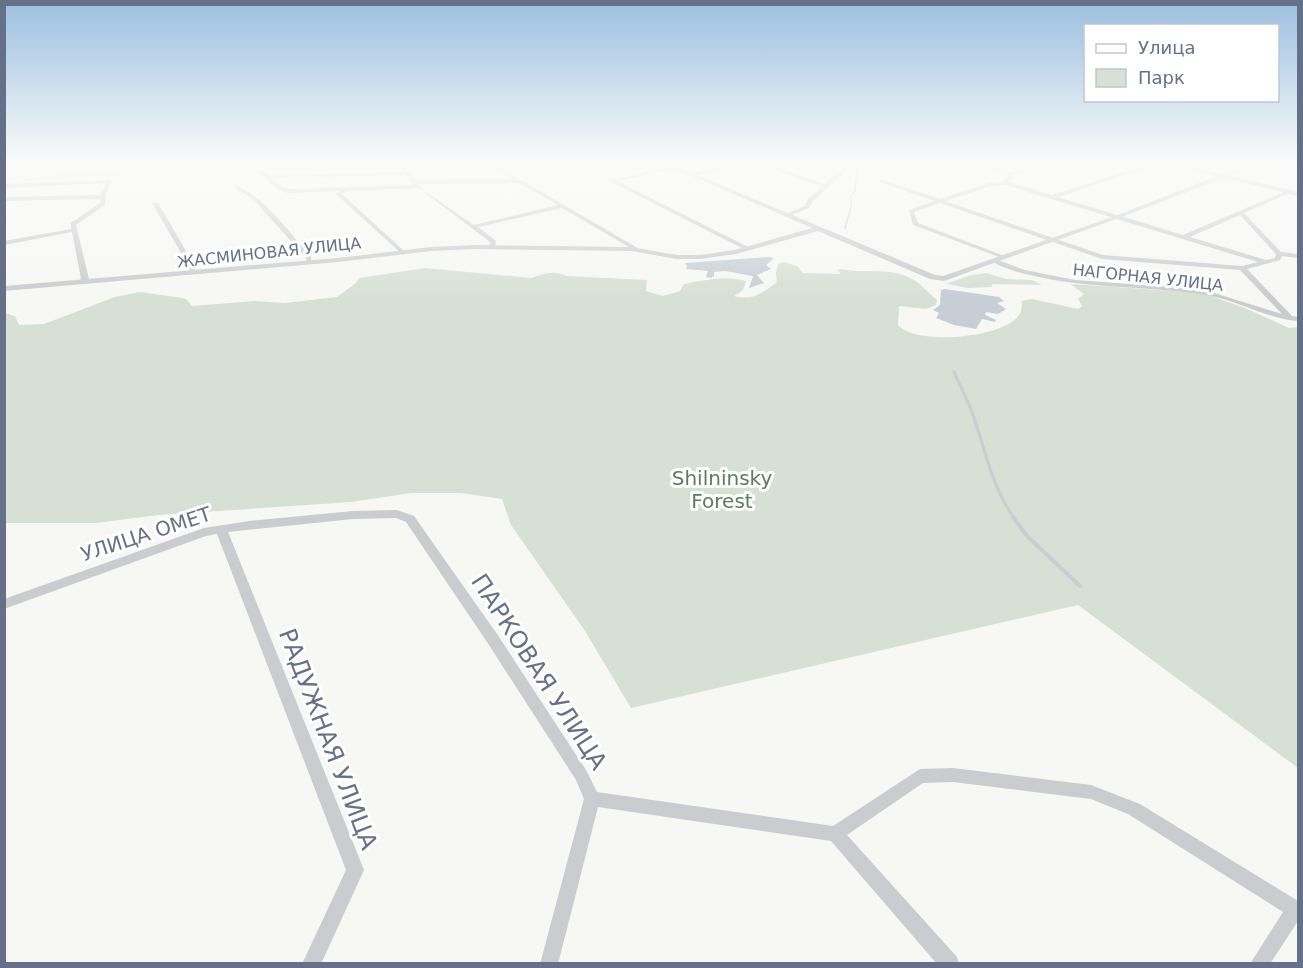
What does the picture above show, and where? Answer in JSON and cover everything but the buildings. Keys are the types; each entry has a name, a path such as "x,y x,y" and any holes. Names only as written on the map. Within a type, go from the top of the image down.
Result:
{"street":[{"path":"82,282 85,279 73,224 96,208"},
{"path":"158,208 193,268 192,273"},
{"path":"264,208 309,258 310,263"},
{"path":"354,208 401,251"},
{"path":"447,208 493,242 492,247"},
{"path":"472,227 554,208"},
{"path":"567,208 638,250"},
{"path":"665,208 748,249"},
{"path":"774,208 933,277 949,279 1139,208"},
{"path":"788,214 804,208"},
{"path":"920,208 911,211 915,224 1004,257"},
{"path":"957,208 1107,258 1242,268 1278,259 1279,254"},
{"path":"1085,208 1266,262"},
{"path":"1184,237 1249,208"},
{"path":"1240,212 1279,254 1299,256"},
{"name":"ЖАСМИНОВАЯ УЛИЦА","path":"4,289 310,263 401,251 492,247 638,250 688,257 727,254 820,228"},
{"path":"4,243 73,230"},
{"name":"НАГОРНАЯ УЛИЦА","path":"995,261 1027,275 1065,282 1213,295 1294,319"},
{"path":"1242,268 1294,319"},
{"name":"УЛИЦА ОМЕТ","path":"4,604 182,539 221,529 353,515 397,514 410,519"},
{"name":"ПАРКОВАЯ УЛИЦА","path":"410,519 492,638 580,775 592,799 549,963"},
{"name":"РАДУЖНАЯ УЛИЦА","path":"221,529 355,870 311,963"},
{"path":"835,834 920,776 953,775 1091,792 1134,809 1297,910 1259,963"},
{"path":"592,799 835,834 950,963"}],"green space":[{"name":"Shilninsky Forest","path":"784,262 797,266 803,273 841,274 837,270 842,269 883,271 912,279 937,300 936,305 926,309 899,306 898,325 907,332 922,336 959,336 996,329 1010,323 1019,315 1022,301 1032,299 1078,309 1082,306 1078,299 1084,294 1070,284 1203,293 1245,308 1289,328 1298,327 1298,768 1078,605 631,708 585,631 511,525 502,499 461,493 411,493 351,502 158,515 96,523 5,523 5,313 15,316 19,325 44,324 115,297 139,292 186,299 192,306 255,301 285,303 337,297 356,283 359,278 425,268 531,278 553,273 567,276 647,280 646,291 663,296 680,291 684,284 730,278 746,281 743,290 734,296 752,297 777,282 778,264"},
{"path":"986,273 1007,279 1032,280 1042,285 992,284 992,287 968,288 946,284 971,275"}],"shaded area":[{"path":"774,258 766,265 771,269 757,275 764,283 749,288 753,276 725,271 714,272 711,278 706,277 708,271 686,269 685,263"},
{"path":"941,290 999,297 1004,301 997,303 1006,309 998,314 986,312 985,315 996,320 995,322 982,319 976,329 954,325 936,318 939,313 933,310 940,305"}],"waterway":[{"path":"845,228 851,208"},
{"path":"954,372 971,409 994,481 1014,518"},
{"path":"1013,517 1027,536 1080,586"}]}
